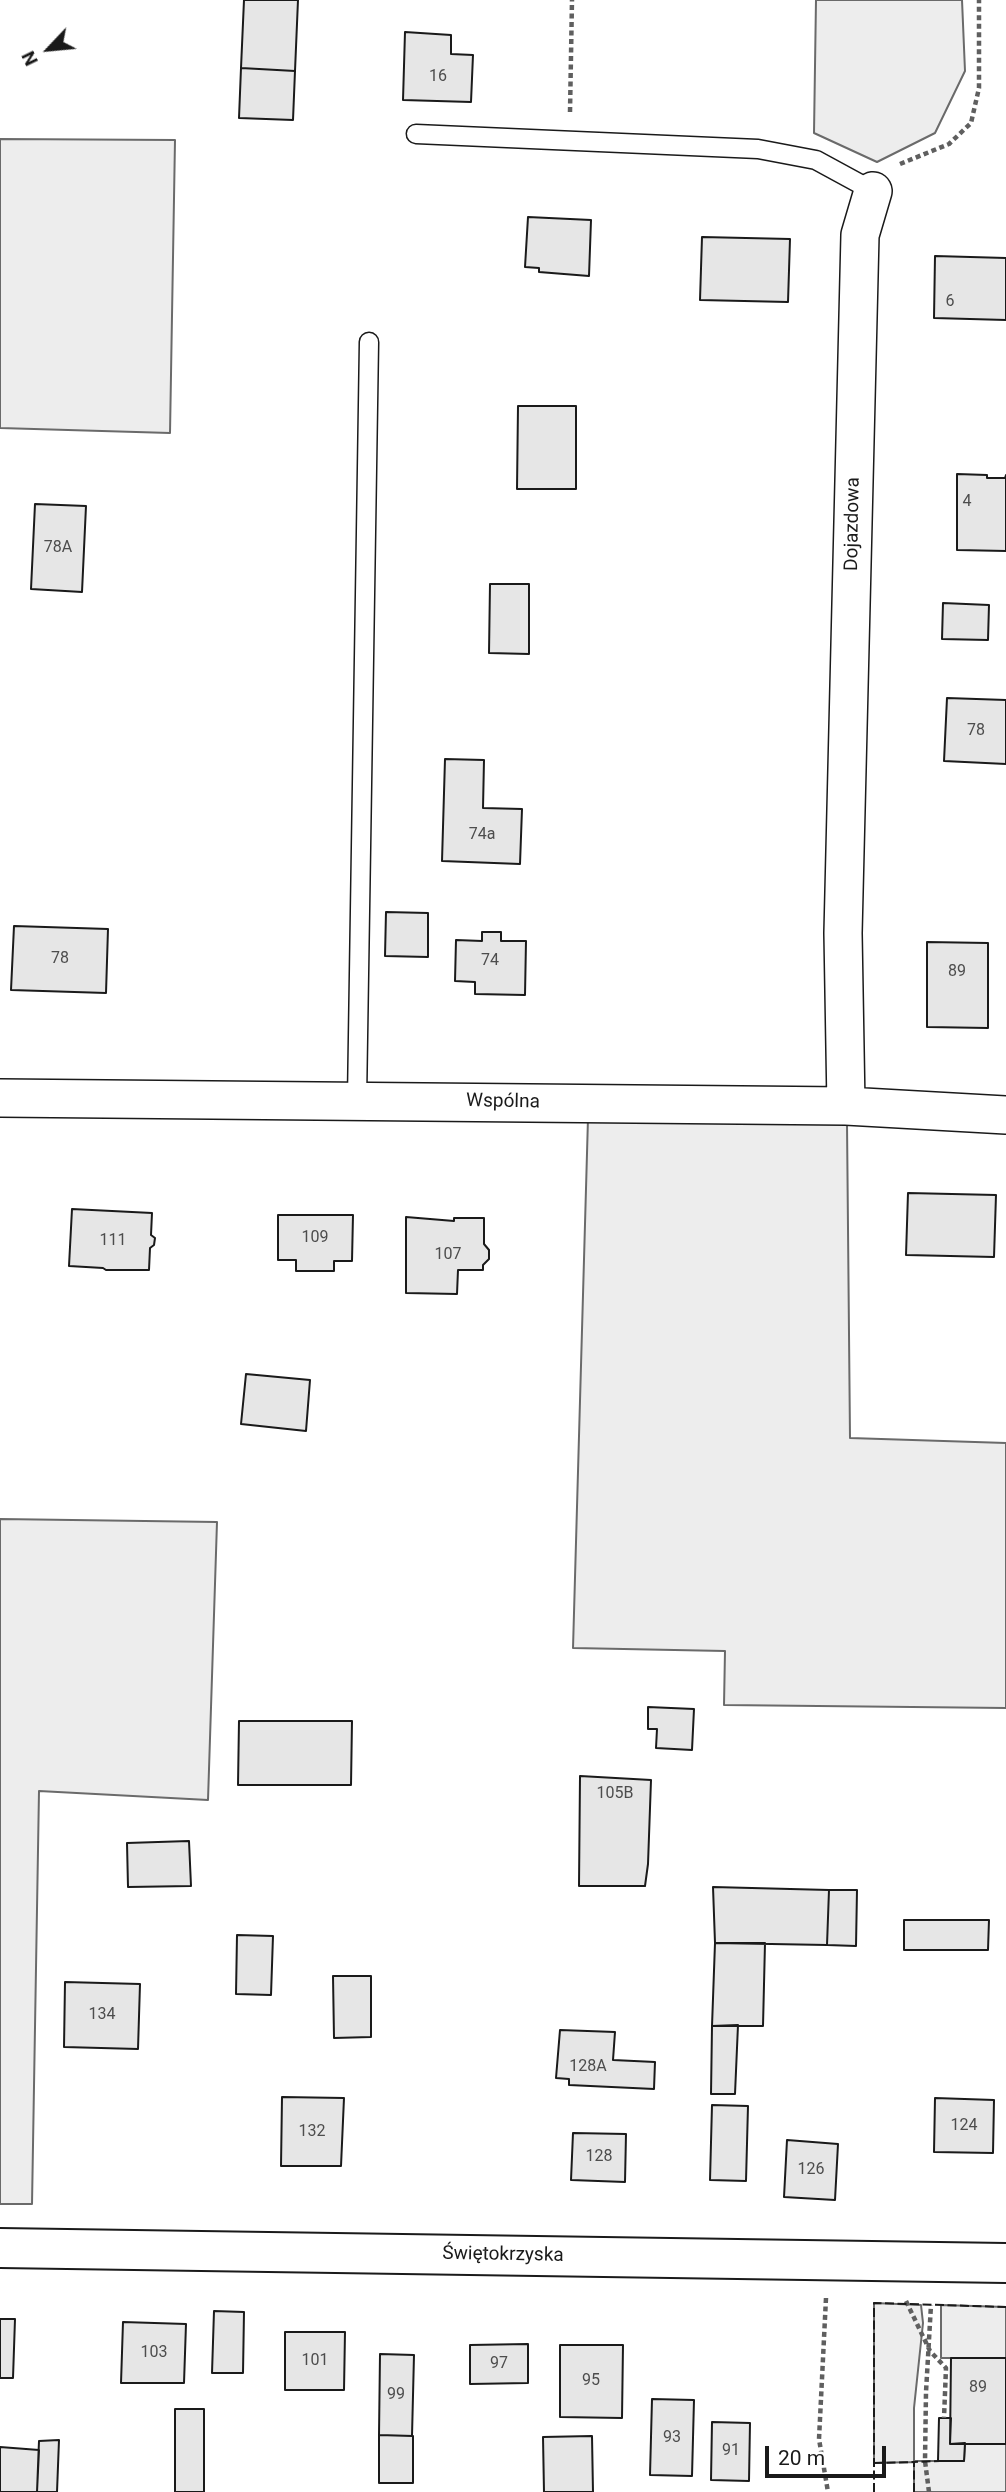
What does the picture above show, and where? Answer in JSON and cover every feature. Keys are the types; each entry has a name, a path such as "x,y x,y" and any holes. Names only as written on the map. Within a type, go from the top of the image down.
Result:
{"street":[{"name":"Dojazdowa","path":"846,1106 843,933 860,235 873,191"},
{"name":"Wspólna","path":"0,1098 846,1106 1006,1115"},
{"name":"Świętokrzyska","path":"0,2248 1006,2263"}],"lane":[{"path":"416,134 758,149 816,160 873,191"},
{"path":"357,1100 369,342"}],"path":[{"path":"570,141 572,0"},
{"path":"873,191 881,176 896,165 950,144 971,123 979,88 979,0"},
{"path":"827,2260 818,2439 828,2492"},
{"path":"906,2304 930,2351 946,2368 944,2418"},
{"path":"929,2492 925,2462 931,2305"}],"shaded area":[{"path":"816,0 962,0 965,71 935,133 877,162 814,133"},
{"path":"0,139 175,140 170,433 0,428"},
{"path":"588,1118 847,1123 850,1438 1006,1443 1006,1708 724,1705 725,1651 573,1648"},
{"path":"0,1519 217,1522 208,1800 39,1791 32,2204 0,2204"},
{"path":"874,2303 921,2305 923,2323 914,2408 914,2461 964,2461 965,2443 1006,2444 1006,2492 914,2492 914,2462 874,2463"},
{"path":"941,2305 1006,2307 1006,2358 941,2358"}],"building":[{"path":"244,0 298,0 295,71 241,68"},
{"path":"405,32 451,35 451,54 473,55 471,102 403,100"},
{"path":"241,68 295,71 293,120 239,118"},
{"path":"528,217 591,220 589,276 539,272 539,268 525,267"},
{"path":"702,237 790,239 788,302 700,300"},
{"path":"935,256 1006,258 1006,320 934,318"},
{"path":"518,406 576,406 576,489 517,489"},
{"path":"957,474 987,475 987,478 1005,478 1006,475 1006,551 957,550"},
{"path":"35,504 86,506 82,592 31,589"},
{"path":"490,584 529,584 529,654 489,653"},
{"path":"943,603 989,605 988,640 942,639"},
{"path":"947,698 1006,700 1006,764 944,761"},
{"path":"445,759 484,760 483,808 522,809 520,864 442,861"},
{"path":"386,912 428,913 428,957 385,956"},
{"path":"14,926 108,929 106,993 11,990"},
{"path":"482,932 501,932 501,941 526,941 525,995 475,994 475,982 455,981 456,940 482,941"},
{"path":"927,942 988,943 988,1028 927,1027"},
{"path":"908,1193 996,1195 994,1257 906,1255"},
{"path":"72,1209 152,1213 151,1235 155,1238 154,1245 150,1248 149,1270 106,1270 69,1266"},
{"path":"278,1215 353,1215 352,1261 334,1261 334,1271 296,1271 296,1260 278,1260"},
{"path":"406,1217 454,1221 454,1218 484,1218 484,1244 489,1250 489,1259 483,1265 483,1270 458,1270 457,1294 406,1293"},
{"path":"246,1374 310,1380 306,1431 241,1424"},
{"path":"648,1707 694,1709 692,1750 656,1748 657,1729 648,1729"},
{"path":"239,1721 352,1721 351,1785 238,1785"},
{"path":"580,1776 651,1780 645,1886 579,1886"},
{"path":"189,1841 191,1886 128,1887 127,1843"},
{"path":"713,1887 829,1890 827,1945 715,1943"},
{"path":"829,1890 857,1890 856,1946 827,1945"},
{"path":"904,1920 989,1920 988,1950 904,1950"},
{"path":"237,1935 273,1936 271,1995 236,1994"},
{"path":"715,1943 765,1943 763,2026 712,2026"},
{"path":"333,1976 371,1976 371,2037 334,2038"},
{"path":"65,1982 140,1984 138,2049 64,2047"},
{"path":"738,2025 735,2094 711,2094 712,2026"},
{"path":"560,2030 615,2032 613,2060 655,2062 654,2089 569,2085 569,2079 556,2078"},
{"path":"282,2097 344,2098 341,2166 281,2166"},
{"path":"935,2098 994,2100 993,2153 934,2152"},
{"path":"712,2105 748,2106 746,2181 710,2180"},
{"path":"573,2133 626,2134 625,2182 571,2180"},
{"path":"787,2140 838,2144 835,2200 784,2197"},
{"path":"214,2311 244,2312 243,2373 212,2373"},
{"path":"0,2319 15,2319 13,2378 0,2378"},
{"path":"123,2322 186,2324 184,2383 121,2383"},
{"path":"285,2332 345,2332 344,2390 285,2390"},
{"path":"528,2344 528,2383 470,2384 470,2345"},
{"path":"560,2345 623,2345 622,2418 560,2417"},
{"path":"380,2354 414,2355 412,2436 379,2435"},
{"path":"951,2358 1006,2358 1006,2444 950,2444"},
{"path":"652,2399 694,2400 692,2476 650,2475"},
{"path":"175,2409 204,2409 204,2492 175,2492"},
{"path":"939,2418 951,2418 950,2444 965,2443 964,2461 938,2461"},
{"path":"712,2422 750,2423 749,2481 711,2480"},
{"path":"379,2435 413,2436 413,2483 379,2483"},
{"path":"592,2436 593,2492 544,2492 543,2437"},
{"path":"59,2440 57,2492 37,2492 39,2441"},
{"path":"0,2447 39,2450 37,2492 0,2492"}],"fence":[{"path":"874,2492 874,2303 1006,2307"},
{"path":"914,2492 914,2462 940,2461"},
{"path":"874,2463 916,2462"}]}
